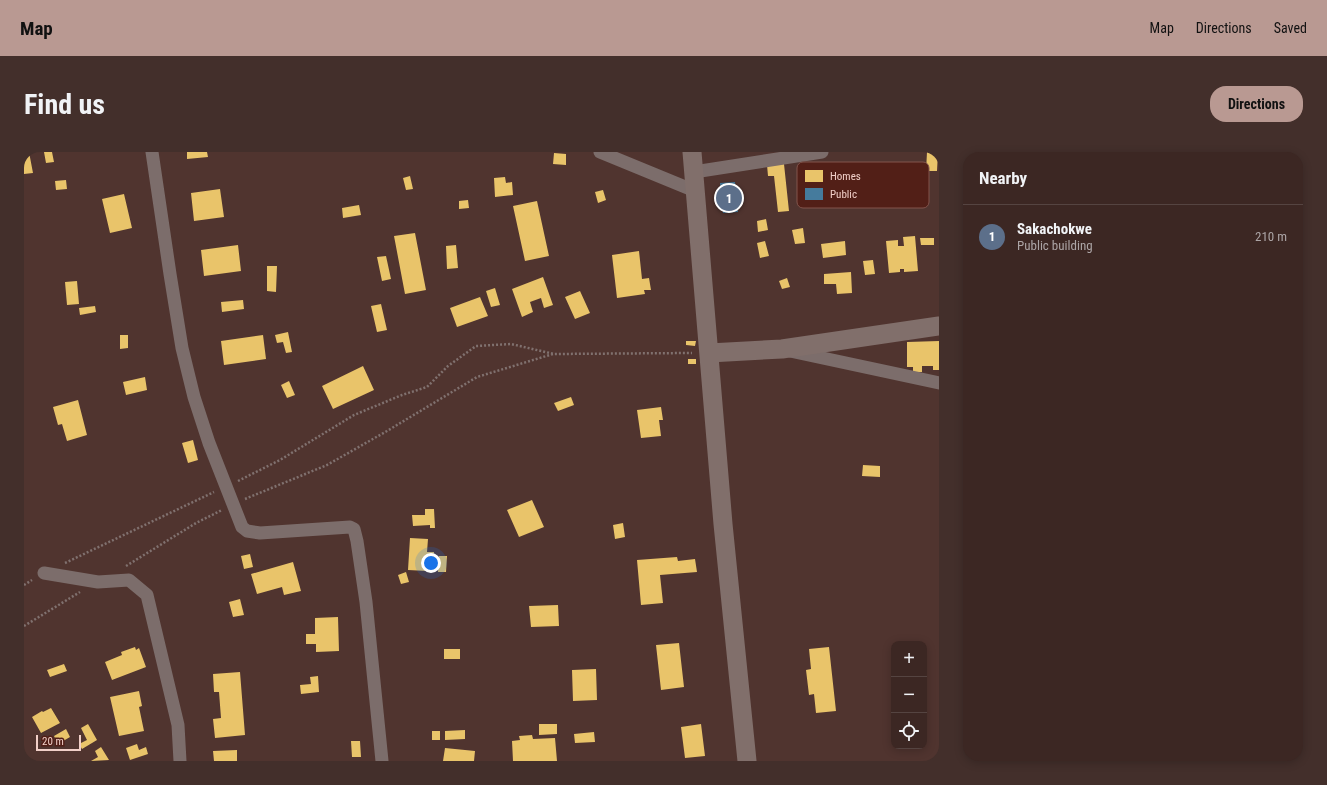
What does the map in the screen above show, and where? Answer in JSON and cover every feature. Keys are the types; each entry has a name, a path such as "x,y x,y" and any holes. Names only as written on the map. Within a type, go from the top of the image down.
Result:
{"main road":[{"path":"692,152 724,532 747,761"},
{"path":"709,353 782,349 939,326"}],"street":[{"path":"152,152 182,348 194,397 209,443 242,527 248,531 260,532 344,527 354,528 366,602 382,761"},
{"path":"600,152 695,191"},
{"path":"694,172 822,152"},
{"path":"782,349 939,383"},
{"path":"44,574 98,582 129,580 147,595 178,725 180,761"}],"path":[{"path":"24,585 75,557 226,487 280,460 354,415 402,395 427,387 448,366 476,346 511,344 554,354 709,353"},
{"path":"125,567 196,523 234,504 327,464 387,431 477,377 554,354"},
{"path":"24,626 98,582"}],"building: Homes":[{"path":"24,152 29,152 33,173 24,174"},
{"path":"44,152 52,152 54,162 46,163"},
{"path":"187,152 207,152 208,157 187,159"},
{"path":"927,152 938,152 937,171 929,171 929,162 926,162"},
{"path":"554,153 566,154 566,165 553,164"},
{"path":"784,164 789,211 778,212 774,176 768,176 767,165"},
{"path":"410,176 413,189 406,190 403,178"},
{"path":"505,177 506,183 512,182 513,195 495,197 494,178"},
{"path":"66,180 67,189 56,190 55,181"},
{"path":"220,189 224,217 194,221 191,193"},
{"path":"603,190 606,200 598,203 595,192"},
{"path":"124,194 132,228 110,233 102,199"},
{"path":"468,200 469,208 459,209 459,201"},
{"path":"537,201 549,256 525,261 513,206"},
{"path":"359,205 361,215 343,218 342,208"},
{"path":"766,219 768,230 758,232 757,221"},
{"path":"803,228 805,243 795,244 792,230"},
{"path":"415,233 426,290 405,294 394,236"},
{"path":"915,236 918,271 904,272 904,269 900,269 900,272 889,273 886,241 898,240 898,246 904,246 903,237"},
{"path":"920,238 934,238 934,245 921,245"},
{"path":"765,241 769,256 760,258 757,243"},
{"path":"845,241 846,255 823,258 821,244"},
{"path":"238,245 241,271 204,276 201,250"},
{"path":"456,245 458,268 447,269 446,246"},
{"path":"639,251 642,279 649,278 651,290 644,290 645,294 617,298 612,255"},
{"path":"386,256 391,279 382,281 377,257"},
{"path":"873,260 875,274 865,275 863,261"},
{"path":"267,266 277,266 276,292 267,291"},
{"path":"851,272 852,293 837,294 836,284 824,284 824,274"},
{"path":"543,277 553,305 544,308 541,298 530,302 533,312 522,317 512,289"},
{"path":"787,278 790,287 782,289 779,281"},
{"path":"77,281 79,304 67,305 65,282"},
{"path":"495,288 500,305 491,307 486,291"},
{"path":"580,291 590,313 575,319 565,297"},
{"path":"480,297 488,316 457,327 450,308"},
{"path":"243,300 244,309 222,312 221,302"},
{"path":"381,304 387,330 377,332 371,306"},
{"path":"95,306 96,312 80,315 79,308"},
{"path":"288,332 292,352 286,353 283,342 277,343 275,335"},
{"path":"120,335 128,335 128,348 120,349"},
{"path":"263,335 266,359 224,365 221,341"},
{"path":"686,341 696,341 695,346 686,345"},
{"path":"939,341 939,370 933,370 933,366 922,366 922,372 913,372 913,367 907,367 907,342"},
{"path":"688,359 696,359 696,364 688,364"},
{"path":"363,366 374,390 333,409 322,386"},
{"path":"145,377 147,390 126,395 123,382"},
{"path":"289,381 295,395 287,398 281,385"},
{"path":"571,397 574,405 558,411 554,403"},
{"path":"78,400 87,435 67,441 62,424 58,425 53,407"},
{"path":"661,407 663,420 659,420 661,436 641,438 637,410"},
{"path":"193,440 198,460 188,463 182,443"},
{"path":"863,465 880,466 880,477 862,476"},
{"path":"532,500 544,527 519,537 507,510"},
{"path":"425,509 434,509 435,528 430,528 430,525 413,526 412,515 425,515"},
{"path":"623,523 625,537 615,539 613,525"},
{"path":"410,538 428,539 427,552 434,552 433,566 428,566 427,571 408,570"},
{"path":"250,554 253,567 244,569 241,556"},
{"path":"439,556 447,556 446,572 438,572"},
{"path":"677,557 678,561 695,559 697,572 660,575 663,603 641,605 637,560"},
{"path":"293,562 301,591 284,595 282,587 257,594 251,574"},
{"path":"406,572 409,582 401,584 398,575"},
{"path":"240,599 244,615 233,617 229,602"},
{"path":"558,605 559,626 531,627 529,606"},
{"path":"338,617 339,651 316,652 316,644 306,644 306,634 315,634 315,618"},
{"path":"679,643 684,687 661,690 656,645"},
{"path":"135,647 136,650 139,648 146,667 112,680 105,662 122,655 121,652"},
{"path":"829,647 836,711 816,713 814,694 809,695 806,670 811,669 809,649"},
{"path":"444,649 460,649 460,659 444,659"},
{"path":"64,664 67,671 50,677 47,670"},
{"path":"596,669 597,700 573,701 572,670"},
{"path":"240,672 245,735 215,738 213,719 221,718 219,692 214,692 213,674"},
{"path":"318,676 319,692 301,694 300,685 311,684 310,677"},
{"path":"139,691 142,706 139,707 144,731 119,736 110,697"},
{"path":"51,708 60,723 41,733 32,717"},
{"path":"88,724 97,740 82,749 79,744 87,740 81,728"},
{"path":"539,724 557,724 557,734 539,735"},
{"path":"701,724 705,756 685,758 681,727"},
{"path":"66,729 70,737 58,744 54,736"},
{"path":"465,730 465,739 445,740 445,731"},
{"path":"432,731 440,731 440,740 432,740"},
{"path":"594,732 595,742 575,743 574,734"},
{"path":"532,735 533,739 555,738 557,761 513,761 512,741 520,740 519,736"},
{"path":"351,741 360,741 361,757 352,757"},
{"path":"137,744 139,750 146,747 148,754 130,760 126,748"},
{"path":"101,747 109,760 91,761 98,757 95,751"},
{"path":"445,748 475,751 474,761 443,761"},
{"path":"237,750 237,761 214,761 213,751"}],"building: Public":[{"path":"735,182 738,212 723,213 720,183"}],"place":[{"name":"Sakachokwe","path":"729,198"}]}
